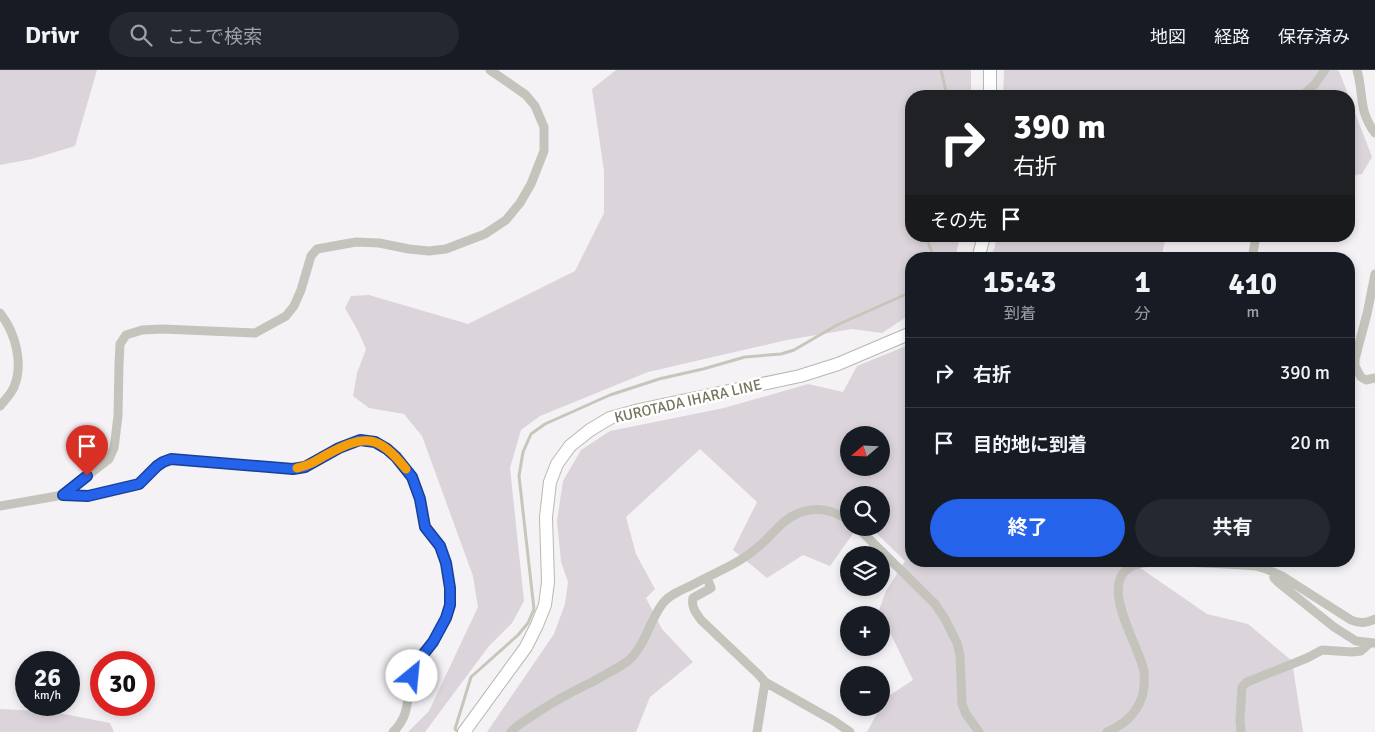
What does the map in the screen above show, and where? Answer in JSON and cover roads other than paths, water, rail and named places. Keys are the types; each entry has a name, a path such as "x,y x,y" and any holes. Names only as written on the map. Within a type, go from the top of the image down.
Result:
{"main road":[{"path":"990,70 990,90"},
{"name":"KUROTADA IHARA LINE","path":"465,731 526,647 545,605 548,582 546,517 550,482 557,464 570,446 590,430 610,418 639,410 800,376 838,364 905,336"}],"street":[{"path":"63,495 109,459 114,448 118,416 120,344 126,335 142,330 163,329 255,333 286,316 294,306 301,290 310,256 317,249 356,242 379,243 429,251 446,249 485,234 506,220 520,203 531,184 544,151 544,127 535,106 526,95 490,70"},
{"path":"1308,90 1325,70"},
{"path":"1357,70 1363,109 1368,124 1375,133"},
{"path":"1375,274 1367,314 1356,352 1355,366 1361,377 1366,380 1375,378"},
{"path":"0,313 7,321 16,345 18,370 13,389 0,406"},
{"path":"0,506 63,495 88,496 139,484 157,466 171,459 293,469 305,467 339,448 360,440 375,442 396,457 412,477 420,499 425,527 440,546 446,563 450,588 450,605 446,618 433,642 418,661 412,676 407,708 400,725 393,732"},
{"path":"511,732 540,710 627,661 644,642 657,613 665,601 740,560 759,547 788,519 797,514 818,509 840,515"},
{"path":"866,536 935,604 945,619 957,643 960,655 962,704 966,714 979,732"},
{"path":"1107,732 1130,719 1135,713 1143,695 1144,671 1118,597 1118,586 1121,577 1130,567"},
{"path":"1259,567 1282,576 1351,620 1358,623 1375,619"},
{"path":"1273,572 1274,578 1279,583 1334,627 1356,641 1372,643"},
{"path":"707,578 710,588 693,598 692,603 697,615 765,682 850,732"},
{"path":"1241,732 1242,687 1247,682 1322,650 1361,651 1372,643"},
{"path":"757,732 765,682"}],"waterway":[{"path":"941,70 946,90"},
{"path":"928,242 932,252"},
{"path":"458,732 455,729 471,677 518,635 528,623 534,609 519,476 523,452 531,434 545,424 610,395 659,379 745,357 781,354 794,350 837,325 905,295"}]}
